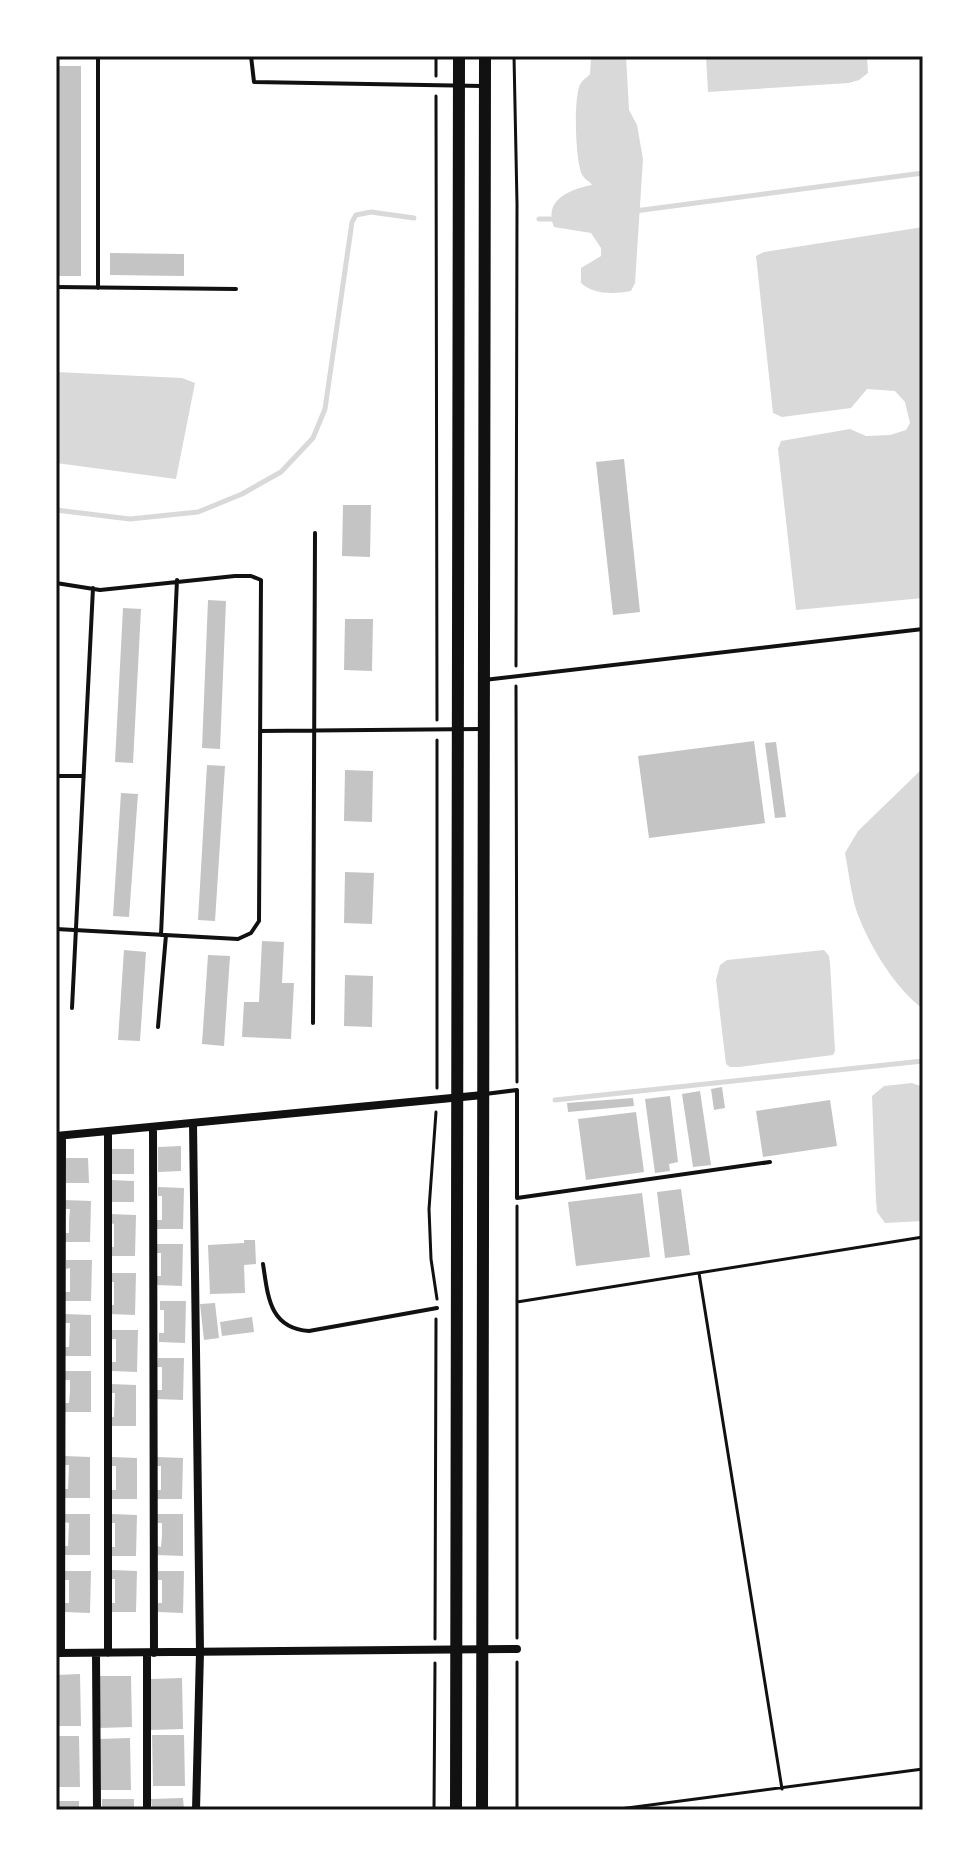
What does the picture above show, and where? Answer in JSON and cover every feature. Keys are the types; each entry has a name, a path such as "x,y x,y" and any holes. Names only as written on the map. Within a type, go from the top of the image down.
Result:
{"main road":[{"path":"456,1810 459,56"},
{"path":"482,1810 485,56"}],"street":[{"path":"483,1095 59,1136 59,1653 517,1649"},
{"path":"193,1123 200,1652 196,1810"},
{"path":"147,1810 151,1653 153,1127"},
{"path":"108,1131 108,1653"},
{"path":"96,1653 97,1810"}],"lane":[{"path":"98,56 98,288"},
{"path":"251,56 254,82 485,86"},
{"path":"56,287 236,289"},
{"path":"313,1023 315,533"},
{"path":"56,583 124,589 177,580 251,576 261,580 259,921 251,933 238,939 56,929"},
{"path":"158,1027 177,580"},
{"path":"72,1008 93,588"},
{"path":"484,680 923,629"},
{"path":"260,731 484,729"},
{"path":"56,776 83,776"},
{"path":"483,1095 517,1090 517,1198 770,1162"},
{"path":"263,1264 272,1308 278,1318 293,1329 309,1331 437,1308"}],"path":[{"path":"434,1810 437,1308 429,1209 437,1099 436,56"},
{"path":"514,56 517,204 517,1090"},
{"path":"517,1198 517,1810"},
{"path":"517,1302 923,1237"},
{"path":"699,1273 782,1789"},
{"path":"612,1810 923,1769"}],"shaded area":[{"path":"589,56 626,56 629,110 637,125 643,159 635,283 631,291 598,292 581,283 581,268 601,256 601,248 591,233 554,227 552,218 555,203 561,197 575,189 592,185 580,170 576,129 578,89 590,74"},
{"path":"706,56 867,56 868,73 849,83 708,92"},
{"path":"923,227 923,598 796,610 778,449 781,441 850,429 866,436 890,435 906,430 910,423 905,402 895,391 867,389 851,408 782,417 773,413 756,256 764,252"},
{"path":"56,372 182,378 195,383 176,479 56,463"},
{"path":"923,768 923,1009 894,979 863,928 845,853 858,831"},
{"path":"824,950 830,963 833,1055 739,1067 726,1064 716,980 720,965 727,960"},
{"path":"912,1083 923,1087 923,1221 885,1223 877,1212 872,1096 884,1086"}],"building":[{"path":"56,66 81,66 81,276 56,276"},
{"path":"110,253 184,254 184,276 110,275"},
{"path":"624,459 640,612 613,615 596,462"},
{"path":"343,505 371,505 370,557 342,556"},
{"path":"208,600 226,601 220,749 202,748"},
{"path":"123,608 141,609 133,763 115,762"},
{"path":"345,619 373,619 372,671 344,670"},
{"path":"754,741 765,823 649,838 638,756"},
{"path":"776,742 786,817 775,818 765,743"},
{"path":"207,765 225,766 215,921 198,920"},
{"path":"345,770 373,771 372,822 344,821"},
{"path":"121,793 138,794 129,917 113,916"},
{"path":"345,872 374,873 372,924 344,923"},
{"path":"262,941 284,942 282,983 294,983 291,1039 242,1037 244,1002 259,1002"},
{"path":"124,950 146,952 140,1041 118,1040"},
{"path":"208,955 230,956 224,1046 202,1044"},
{"path":"345,975 373,976 372,1027 344,1026"},
{"path":"722,1087 725,1108 714,1110 711,1089"},
{"path":"700,1091 711,1165 693,1167 682,1094"},
{"path":"670,1096 678,1162 669,1164 670,1171 655,1173 645,1099"},
{"path":"633,1098 634,1106 568,1112 567,1103"},
{"path":"830,1100 837,1146 763,1157 756,1111"},
{"path":"636,1112 644,1172 586,1180 578,1119"},
{"path":"181,1146 181,1171 158,1172 158,1147"},
{"path":"111,1149 134,1149 134,1174 111,1174"},
{"path":"66,1158 88,1158 89,1183 66,1183"},
{"path":"111,1180 134,1181 134,1202 111,1202"},
{"path":"158,1187 184,1188 183,1229 157,1229 157,1220 162,1220 162,1196 158,1196"},
{"path":"681,1189 690,1255 665,1258 657,1192"},
{"path":"642,1193 650,1257 576,1266 568,1202"},
{"path":"65,1200 91,1201 90,1242 64,1242 64,1233 69,1233 70,1209 65,1209"},
{"path":"110,1214 136,1215 135,1256 109,1256 109,1247 114,1247 114,1224 110,1223"},
{"path":"244,1240 255,1240 256,1264 244,1265 245,1293 210,1294 208,1245 244,1243"},
{"path":"157,1244 183,1244 182,1286 156,1285 156,1276 161,1276 161,1253 156,1253"},
{"path":"66,1260 92,1260 91,1301 65,1301 65,1292 70,1292 70,1268 66,1269"},
{"path":"110,1273 136,1273 135,1315 109,1314 110,1305 114,1305 114,1282 110,1282"},
{"path":"160,1301 186,1301 185,1343 159,1342 159,1333 164,1333 164,1310 160,1310"},
{"path":"215,1303 219,1338 204,1340 200,1304"},
{"path":"65,1314 91,1315 91,1356 65,1356 65,1347 69,1347 70,1323 65,1323"},
{"path":"252,1317 254,1332 222,1336 220,1322"},
{"path":"112,1330 138,1330 137,1372 111,1371 111,1362 116,1362 116,1339 112,1339"},
{"path":"158,1358 184,1358 183,1400 157,1399 157,1390 162,1390 162,1367 157,1367"},
{"path":"65,1371 91,1371 91,1412 65,1412 65,1403 69,1403 70,1380 65,1380"},
{"path":"110,1384 136,1385 136,1426 110,1426 110,1417 114,1417 115,1393 110,1393"},
{"path":"64,1456 90,1457 90,1498 64,1498 64,1489 68,1489 69,1465 64,1465"},
{"path":"112,1457 137,1458 137,1499 111,1499 111,1490 116,1490 116,1466 111,1466"},
{"path":"157,1457 183,1458 182,1499 156,1499 156,1490 161,1490 161,1466 156,1466"},
{"path":"64,1514 90,1514 90,1555 64,1555 64,1546 68,1546 69,1523 64,1522"},
{"path":"111,1514 137,1515 136,1556 110,1556 111,1547 115,1547 115,1523 111,1523"},
{"path":"157,1514 183,1514 183,1556 157,1555 157,1546 161,1547 162,1523 157,1523"},
{"path":"111,1570 137,1571 136,1612 110,1612 111,1603 115,1603 115,1579 111,1579"},
{"path":"65,1571 91,1571 90,1613 64,1612 65,1603 69,1603 69,1580 65,1580"},
{"path":"158,1571 184,1571 183,1613 157,1612 158,1603 162,1603 162,1580 158,1580"},
{"path":"80,1674 81,1726 56,1726 56,1675"},
{"path":"99,1676 131,1676 132,1727 99,1728"},
{"path":"182,1678 183,1729 150,1730 150,1679"},
{"path":"152,1735 184,1735 185,1786 153,1786"},
{"path":"56,1736 79,1736 80,1787 56,1787"},
{"path":"130,1738 131,1790 99,1790 98,1739"},
{"path":"183,1798 184,1810 152,1810 151,1799"},
{"path":"102,1799 134,1799 134,1810 102,1810"},
{"path":"56,1801 79,1801 79,1810 56,1810"}],"waterway":[{"path":"635,211 923,173"},
{"path":"56,510 130,519 198,512 242,494 281,472 313,438 325,409 352,222 356,215 371,212 414,218"},
{"path":"539,219 558,219"},
{"path":"555,1100 923,1061"}]}
